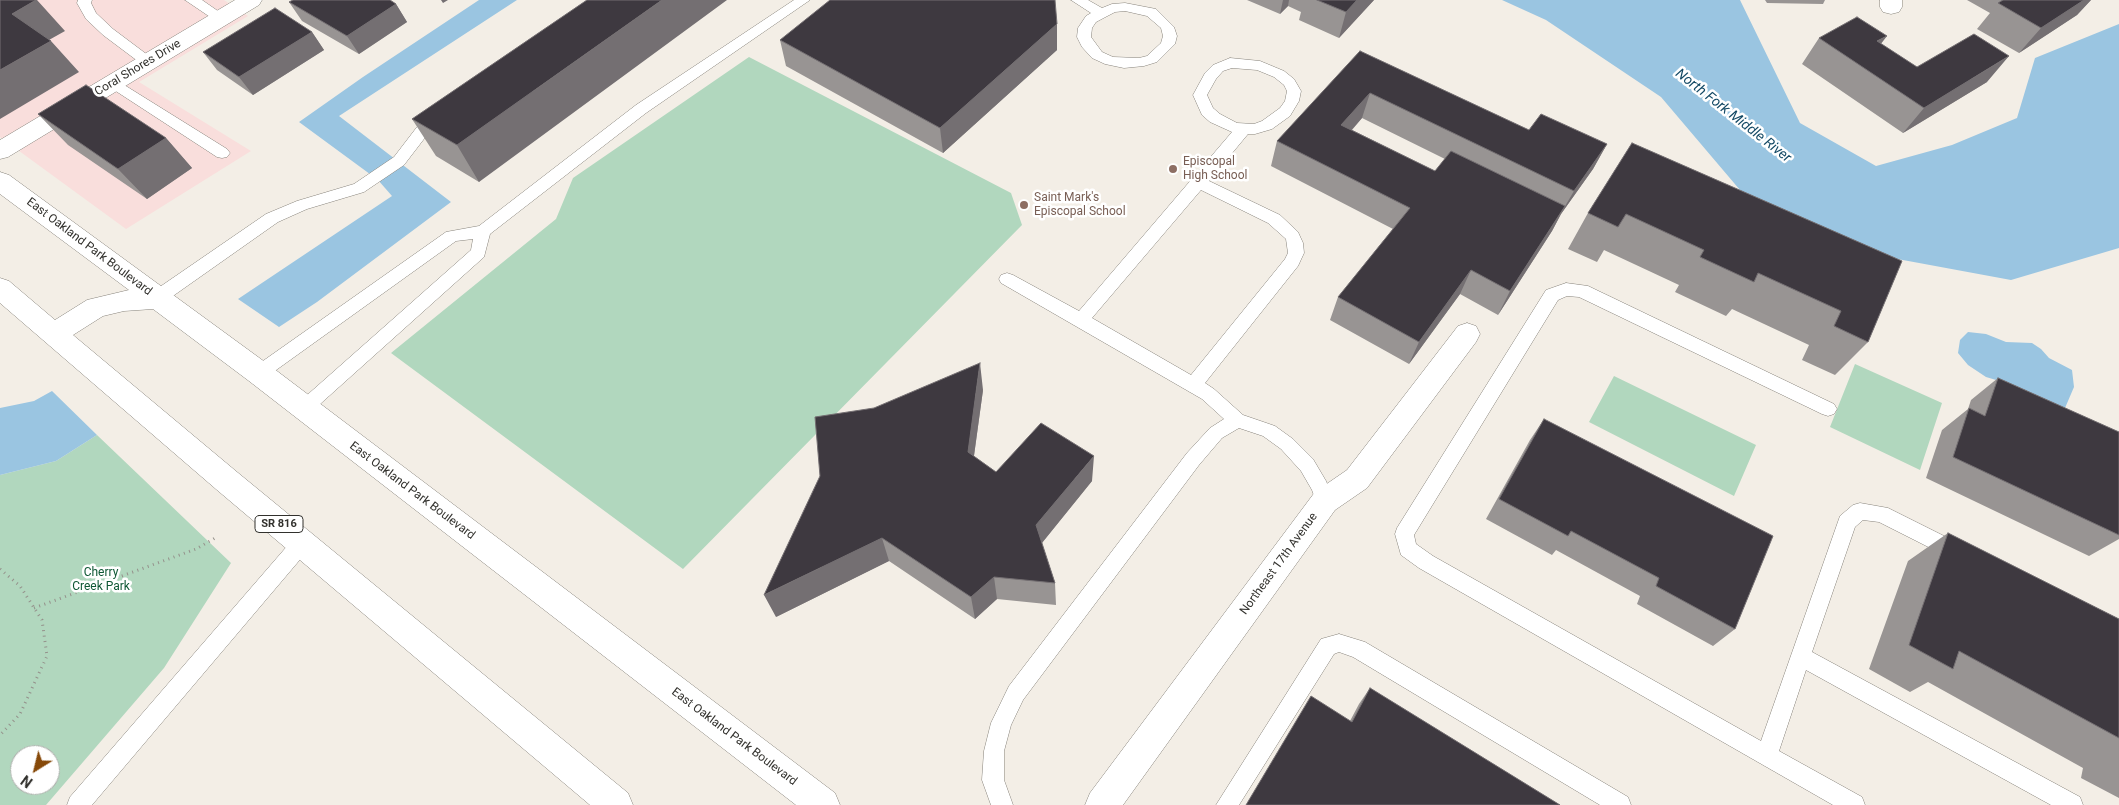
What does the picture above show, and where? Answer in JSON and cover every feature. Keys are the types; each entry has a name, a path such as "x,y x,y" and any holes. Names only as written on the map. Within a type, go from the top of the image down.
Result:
{"main road":[{"name":"Coral Shores Drive","path":"0,151 251,0"},
{"name":"East Oakland Park Boulevard","path":"0,181 259,374 823,805"},
{"name":"SR 816","path":"0,288 302,544 616,805"},
{"path":"55,334 96,307 124,301 157,298"},
{"name":"Northeast 17th Avenue","path":"1102,805 1325,501 1357,479 1467,334"}],"lane":[{"path":"85,0 84,3 91,16 108,32 148,62"},
{"path":"192,0 220,18"},
{"path":"259,374 452,236 483,231 641,109 803,0"},
{"path":"1078,0 1101,12 1112,8 1125,7 1151,12 1167,27 1170,36 1168,44 1152,59 1139,63 1110,61 1093,51 1084,37 1085,28 1091,19 1101,12"},
{"path":"1081,320 1243,130 1255,129 1278,118 1292,101 1294,91 1289,82 1279,74 1260,66 1230,63 1218,68 1210,76 1200,95 1207,111 1215,118 1243,130"},
{"path":"113,83 222,153"},
{"path":"157,298 272,218 302,205 352,192 370,181 399,161 422,132 448,108"},
{"path":"1193,385 1292,262 1296,253 1292,236 1274,218 1198,182"},
{"path":"303,408 478,253 483,231"},
{"path":"1007,279 1208,394 1237,420 1269,431 1287,444 1306,465 1320,487 1325,501"},
{"path":"1828,408 1582,290 1566,290 1552,295 1404,534 1408,549 1426,562 1854,805"},
{"path":"1002,805 993,780 994,751 1001,723 1016,693 1193,460 1216,433 1237,420"},
{"path":"1767,755 1847,522 1860,511 1881,514 1978,562"},
{"path":"78,805 302,544"},
{"path":"1227,805 1328,646 1339,643 1358,649 1620,805"},
{"path":"1801,657 2072,805"}],"path":[{"path":"34,608 196,550 215,538"},
{"path":"0,569 20,586 42,620 47,656 20,714 0,735"}],"shaded area":[{"path":"0,0 224,0 248,16 139,82 251,151 126,229 0,137"}],"green space":[{"path":"749,57 1011,193 1022,225 683,569 391,353 556,219 573,178"},
{"path":"1855,364 1942,403 1920,470 1830,427"},
{"path":"1614,376 1756,445 1734,496 1589,422"},
{"name":"Cherry Creek Park","path":"97,435 231,563 164,668 60,789 60,745 10,745 10,795 55,795 46,805 0,805 0,475 56,461"}],"water":[{"path":"479,0 517,0 339,116 451,202 317,302 279,327 238,299 392,196 378,180 299,122"},
{"name":"North Fork Middle River","path":"1502,0 1740,0 1800,123 1876,166 1952,145 2017,118 2035,58 2119,24 2119,248 2011,280 1865,253 1751,203 1661,97 1546,20"},
{"path":"1968,332 1986,334 2006,342 2032,343 2049,358 2072,370 2074,387 2065,408 2013,385 1986,377 1968,365 1958,353 1960,340"},
{"path":"52,391 97,435 56,461 0,475 0,408 34,401"}],"building":[{"path":"0,0 36,0 12,14 51,41 0,70"},
{"path":"293,0 390,0 396,4 347,36 289,2"},
{"path":"587,0 662,0 457,145 412,119"},
{"path":"830,0 1055,0 1057,24 940,128 780,40"},
{"path":"1317,0 1357,0 1346,12"},
{"path":"2003,0 2084,0 2041,28 1998,3"},
{"path":"275,8 312,32 239,77 203,52"},
{"path":"1857,17 1887,36 1877,41 1917,67 1974,34 2009,56 1924,108 1819,38"},
{"path":"1360,51 1529,130 1541,114 1607,144 1574,191 1370,93 1341,125 1435,171 1451,151 1565,206 1510,291 1471,270 1419,342 1338,297 1410,208 1277,141"},
{"path":"86,85 166,138 118,169 38,114"},
{"path":"1632,143 1902,261 1868,342 1834,326 1841,311 1758,273 1754,282 1700,257 1704,250 1626,214 1618,227 1588,213"},
{"path":"980,363 968,452 996,472 1041,423 1094,456 1036,525 1055,583 994,577 971,597 882,538 764,595 820,476 815,417 874,408"},
{"path":"1998,378 2119,432 2119,535 1953,457 1969,408 1985,416"},
{"path":"1544,419 1773,536 1735,629 1656,586 1659,578 1571,531 1568,536 1499,499"},
{"path":"1948,533 2119,619 2119,738 1959,651 1953,669 1909,645"},
{"path":"1370,688 1560,805 1246,805 1311,696 1352,722"}],"place":[{"name":"Episcopal High School","path":"1173,169"},
{"name":"Saint Mark's Episcopal School","path":"1024,205"}]}
